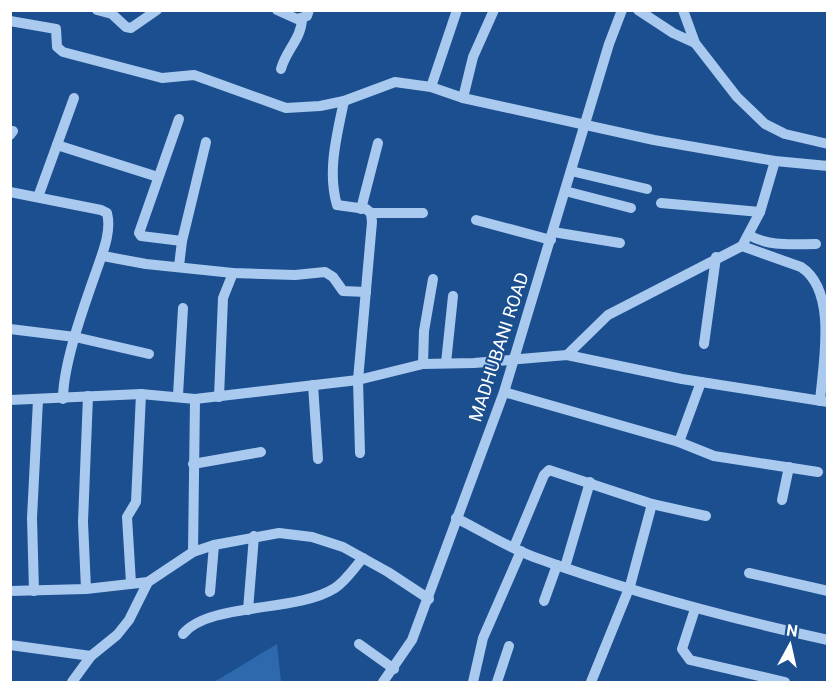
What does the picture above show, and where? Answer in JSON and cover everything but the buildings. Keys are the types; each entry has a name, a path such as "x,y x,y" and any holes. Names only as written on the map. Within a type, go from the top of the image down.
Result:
{"street":[{"path":"97,10 112,14 126,27 131,28 157,10"},
{"path":"277,10 292,18 305,14"},
{"path":"431,87 457,10"},
{"path":"463,98 473,57 494,10"},
{"name":"MADHUBANI ROAD","path":"383,682 412,640 504,392 622,10"},
{"path":"639,10 673,33 695,44"},
{"path":"683,10 695,44 737,97 765,124 785,134 828,144"},
{"path":"282,69 285,56 300,34 305,14"},
{"path":"10,21 56,29 57,47 63,52 162,78 194,75 286,108 320,106 344,101 395,82 431,87 463,98 586,123 654,140 775,161 828,166"},
{"path":"38,197 74,99"},
{"path":"344,101 334,148 334,195 337,205 366,211 423,213"},
{"path":"179,119 139,233 141,236 182,241"},
{"path":"179,266 182,241 206,142"},
{"path":"360,453 358,380 366,292 366,211 378,143"},
{"path":"57,145 158,177"},
{"path":"567,355 608,315 716,257 742,246 760,212 775,161"},
{"path":"571,171 647,189"},
{"path":"565,191 631,208"},
{"path":"10,192 106,213 108,226 103,256 75,337 64,382 63,399"},
{"path":"661,203 760,212"},
{"path":"477,220 552,236 620,243"},
{"path":"749,235 759,241 773,243 816,244"},
{"path":"10,400 141,394 195,399 358,380 423,364 474,363 567,355 701,382 824,402 826,319 816,281 810,272 801,267 742,246"},
{"path":"103,256 233,273 295,275 325,272 333,277 343,291 366,292"},
{"path":"704,344 716,257"},
{"path":"219,397 223,298 233,273"},
{"path":"423,364 424,331 433,279"},
{"path":"446,363 453,296"},
{"path":"178,396 183,308"},
{"path":"10,329 75,337 149,354"},
{"path":"679,442 701,382"},
{"path":"313,385 318,459"},
{"path":"504,392 679,442 714,456 818,472"},
{"path":"131,583 127,517 136,502 141,394"},
{"path":"86,589 83,522 88,396"},
{"path":"193,552 195,399"},
{"path":"34,591 32,518 38,400"},
{"path":"193,464 261,452"},
{"path":"782,500 789,467"},
{"path":"473,682 483,638 547,472 553,470 652,504 706,516"},
{"path":"544,601 561,566 590,482"},
{"path":"591,682 629,588 652,504"},
{"path":"456,518 517,549 561,566 695,609 828,640"},
{"path":"72,682 91,656 117,635 129,620 148,582 193,552 214,545 279,533 312,537 363,558 429,599"},
{"path":"248,610 254,536"},
{"path":"210,592 214,545"},
{"path":"183,634 197,622 248,610 294,604 329,591 344,580 363,558"},
{"path":"749,573 828,591"},
{"path":"10,591 86,589 148,582"},
{"path":"695,609 684,640 685,655 690,660 748,679 786,682"},
{"path":"359,644 394,669"},
{"path":"10,645 91,656"},
{"path":"497,682 509,646"}],"shaded area":[{"path":"277,644 281,682 214,682"}]}
